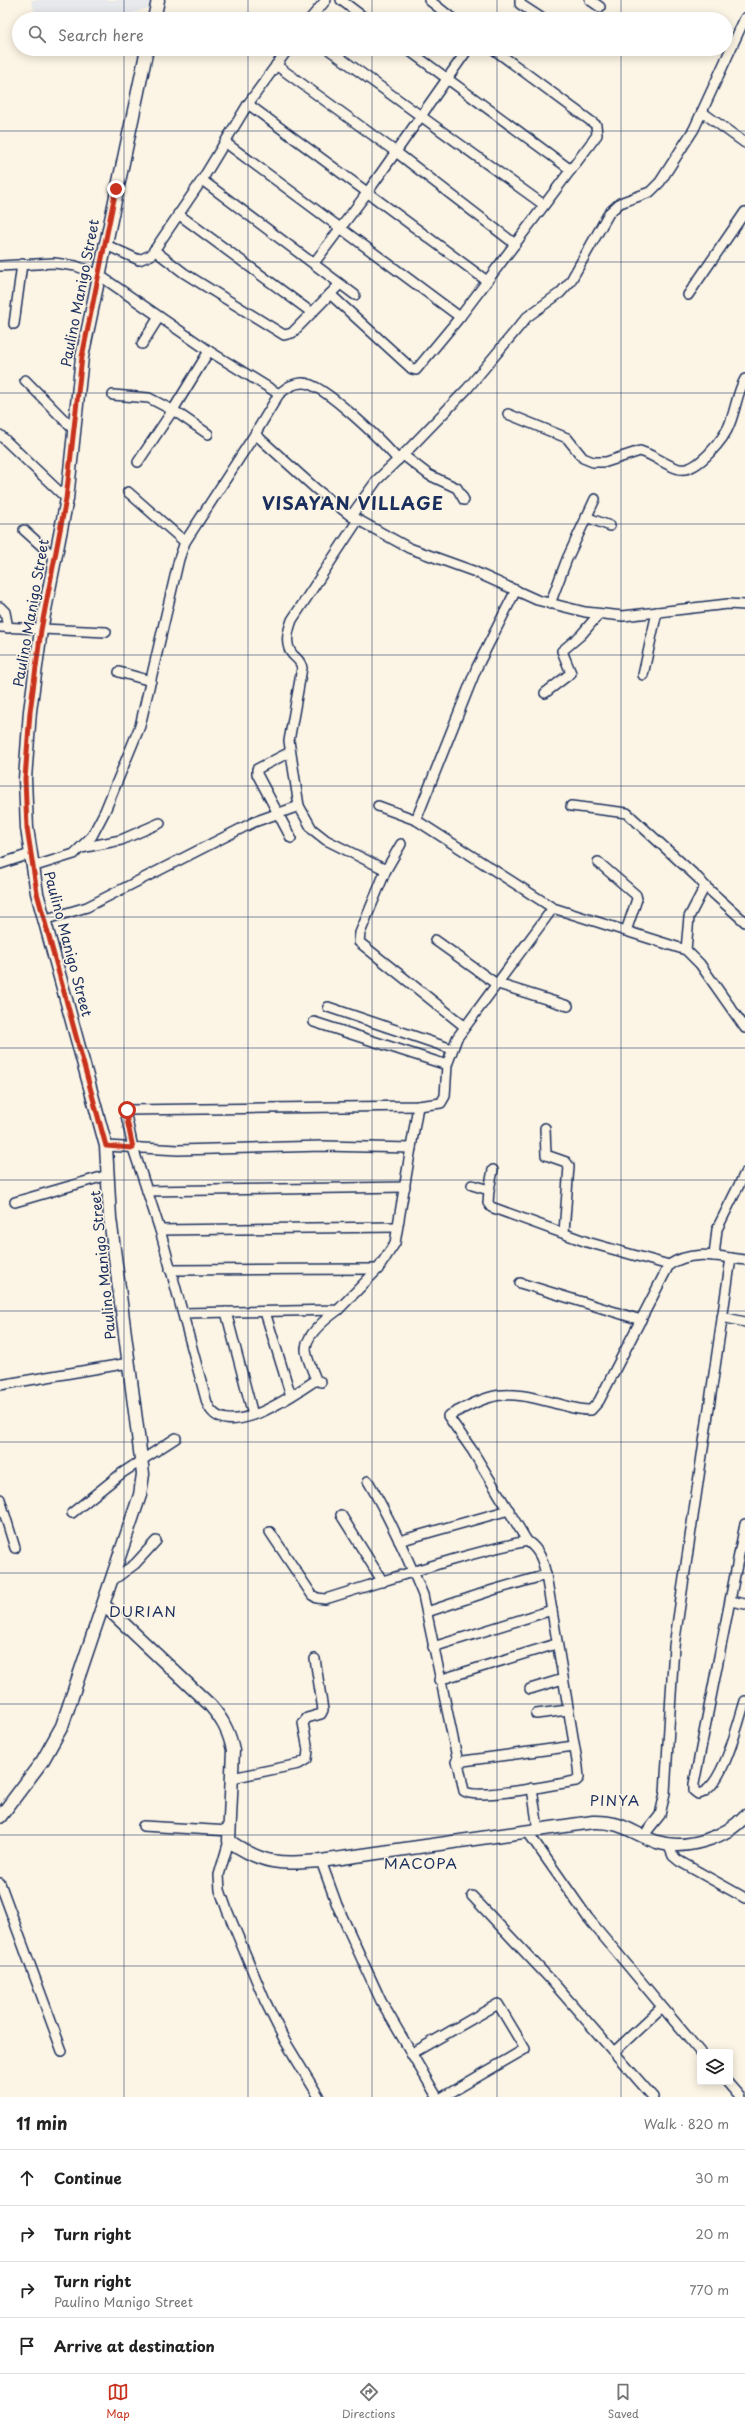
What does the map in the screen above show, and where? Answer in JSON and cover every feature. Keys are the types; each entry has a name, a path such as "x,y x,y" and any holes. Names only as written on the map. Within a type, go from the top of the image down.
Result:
{"street":[{"path":"155,12 158,0"},
{"path":"316,12 326,0"},
{"path":"341,0 357,12"},
{"path":"429,0 444,12"},
{"path":"520,0 520,4 532,12"},
{"path":"590,0 600,7"},
{"path":"733,44 745,18"},
{"name":"Paulino Manigo Street","path":"0,1817 43,1760 62,1726 113,1580 140,1495 142,1461 110,1218 106,1146 43,920 32,867 26,804 26,759 30,712 41,630 66,499 82,357 104,244 145,56"},
{"path":"104,244 139,260 147,257 154,250 226,143 248,104 283,56"},
{"path":"338,56 544,205"},
{"path":"417,56 571,170"},
{"path":"314,263 367,193 420,115 463,56"},
{"path":"330,294 412,370 418,368 460,317 597,135 596,125 502,56"},
{"path":"386,870 326,840 312,829 299,806 290,752 293,711 302,668 300,662 288,648 288,630 377,480 401,458 466,389 527,317 560,293 570,282 609,213 620,203 650,192 656,187 694,129 728,56"},
{"path":"276,65 396,152 515,244"},
{"path":"248,104 487,281"},
{"path":"702,112 745,143"},
{"path":"226,143 460,317"},
{"path":"202,180 355,295"},
{"path":"688,295 745,212"},
{"path":"178,214 311,312"},
{"path":"154,250 184,272 284,335 292,333 340,284"},
{"path":"0,266 54,263 76,266 99,275 159,317 279,394"},
{"path":"14,324 22,264"},
{"path":"142,344 159,317"},
{"path":"138,462 173,410 209,350"},
{"path":"508,414 567,438 583,458 593,462 606,462 640,451 679,469 687,469 699,465 727,428 734,403 745,379"},
{"path":"26,380 74,430"},
{"path":"32,867 66,857 81,848 92,836 119,782 140,726 185,542 279,394 295,384 303,383 314,386 344,408 401,458 429,475 457,488 464,500"},
{"path":"113,395 149,398 173,410 208,434"},
{"path":"255,434 316,489 355,518 409,548 550,604 599,614 623,616 728,604 745,605"},
{"path":"0,435 66,499"},
{"path":"128,492 185,542"},
{"path":"550,604 595,499"},
{"path":"586,517 610,526"},
{"path":"24,530 55,558"},
{"path":"416,820 477,667 516,590"},
{"path":"0,607 5,612 4,627 106,632"},
{"path":"643,675 657,612"},
{"path":"546,693 571,673 562,651 581,635 599,614"},
{"path":"120,672 151,681"},
{"path":"290,752 257,769 257,774 291,838"},
{"path":"43,920 87,907 277,812 299,806"},
{"path":"378,806 416,820 553,908 686,950 700,964 745,1028"},
{"path":"572,806 626,813 745,922"},
{"path":"81,848 121,840 160,823"},
{"path":"401,844 386,870 360,933 359,942 464,1026"},
{"path":"0,864 30,854"},
{"path":"598,862 636,895 638,899 626,931"},
{"path":"686,950 688,917 705,886"},
{"path":"418,1106 405,1187 396,1227 395,1243 378,1269 338,1310 323,1322 307,1342 306,1350 318,1381 275,1406 252,1415 225,1419 218,1418 210,1410 160,1230 133,1148 126,1115 130,1108 418,1106 438,1104 444,1099 447,1065 452,1049 464,1026 553,908"},
{"path":"435,940 496,983 568,1006"},
{"path":"328,1007 452,1049"},
{"path":"314,1022 447,1065"},
{"path":"545,1128 546,1155 566,1162 570,1166 564,1232"},
{"path":"106,1146 133,1148 323,1146 411,1148"},
{"path":"493,1170 488,1203 491,1207 564,1232 587,1242 669,1265"},
{"path":"714,1256 718,1229 745,1173"},
{"path":"15,1202 108,1175"},
{"path":"472,1185 489,1190"},
{"path":"147,1191 405,1187"},
{"path":"160,1230 396,1227"},
{"path":"368,1481 389,1517 413,1573 427,1612 439,1680 456,1762 464,1791 469,1794 532,1788 578,1780 552,1610 541,1555 527,1541 509,1510 448,1416 485,1398 506,1394 522,1395 591,1410 599,1401 669,1265 683,1257 692,1255 745,1260"},
{"path":"644,1836 660,1815 665,1792 674,1646 731,1258"},
{"path":"170,1270 378,1269"},
{"path":"520,1283 641,1320"},
{"path":"183,1313 338,1310"},
{"path":"226,1312 252,1415"},
{"path":"265,1312 291,1396"},
{"path":"722,1318 745,1322"},
{"path":"0,1385 129,1363"},
{"path":"72,1513 122,1473 176,1438"},
{"path":"0,1499 15,1548"},
{"path":"399,1541 509,1510"},
{"path":"342,1515 383,1582"},
{"path":"745,1524 694,1784 694,1791 698,1794 710,1788 718,1777 745,1701"},
{"path":"270,1532 312,1595 317,1598 325,1599 527,1541"},
{"path":"113,1580 136,1564 156,1541"},
{"path":"427,1612 493,1590 546,1575"},
{"path":"731,1601 745,1604"},
{"path":"104,1605 210,1705 222,1719 230,1735 233,1750 229,1836 219,1875 220,1890 265,2001 285,2041 319,2097"},
{"path":"433,1647 552,1610"},
{"path":"439,1680 556,1644"},
{"path":"232,1778 299,1764 307,1759 308,1750 303,1723 306,1718 321,1714 323,1710 315,1659"},
{"path":"530,1689 562,1679"},
{"path":"536,1714 568,1710"},
{"path":"456,1762 574,1746"},
{"path":"532,1788 533,1830 588,1918 697,2049"},
{"path":"143,1826 229,1836 245,1852 272,1862 321,1861 533,1830 607,1822 630,1828 644,1836 668,1844 684,1844 710,1838 728,1829 745,1816"},
{"path":"668,1844 672,1856 679,1861 745,1898"},
{"path":"321,1861 337,1905 369,1977 411,2054 437,2097"},
{"path":"0,1883 62,2051"},
{"path":"472,1896 653,2097"},
{"path":"411,2054 498,2004 525,2049 443,2097"},
{"path":"614,2052 662,2008"},
{"path":"730,2085 740,2097"}],"shaded area":[{"path":"31,0 155,0 154,6 136,12 35,12"}],"district":[{"name":"VISAYAN VILLAGE","path":"353,504"},
{"name":"DURIAN","path":"143,1612"},
{"name":"PINYA","path":"615,1801"},
{"name":"MACOPA","path":"421,1864"}],"route":[{"path":"116,189 82,357 66,499 41,630 30,712 25,779 27,828 32,867 43,920 85,1066 106,1146 133,1148 126,1115 127,1110"}]}
